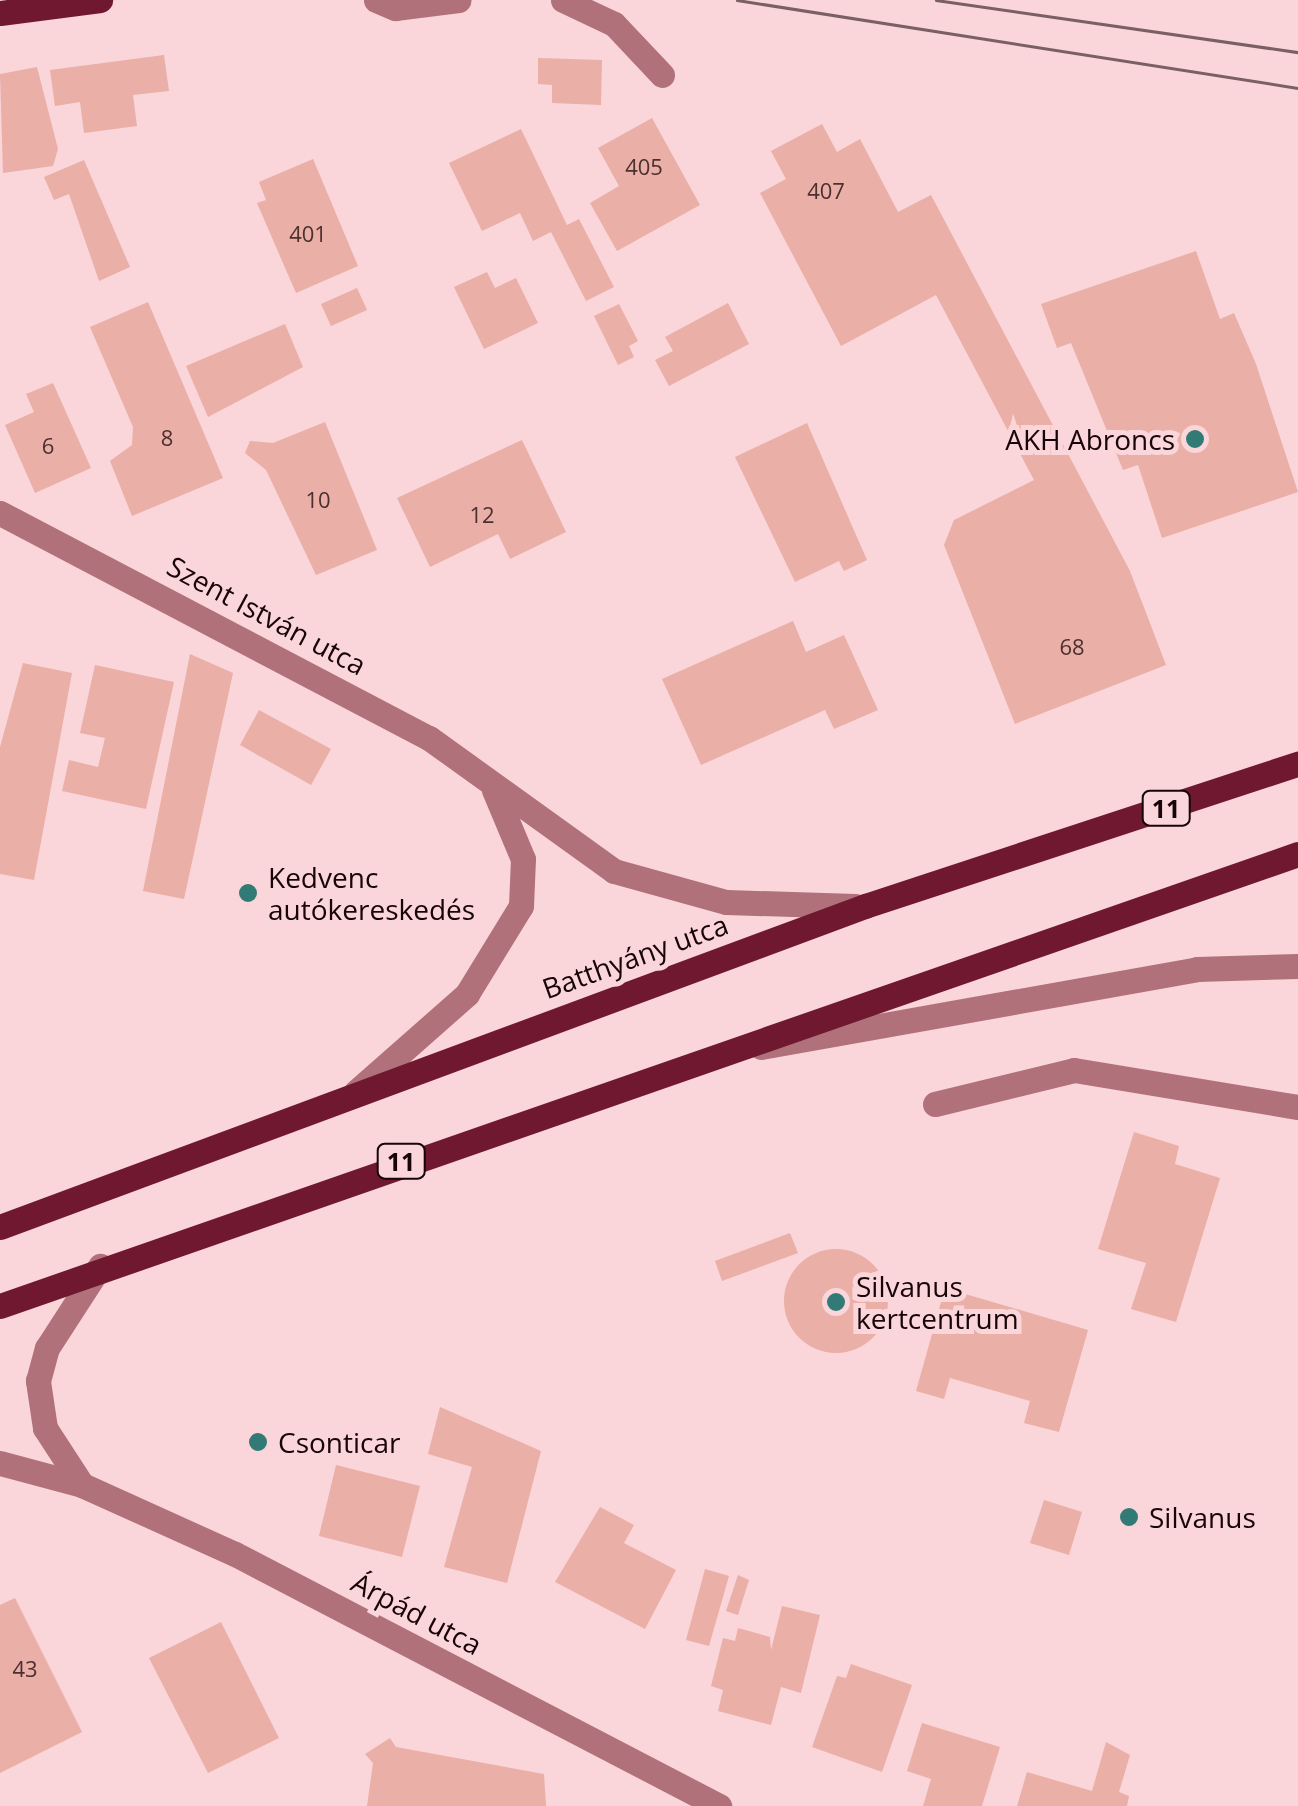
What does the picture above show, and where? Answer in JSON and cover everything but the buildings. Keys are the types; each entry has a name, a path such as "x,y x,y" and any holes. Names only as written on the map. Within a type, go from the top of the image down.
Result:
{"main road":[{"path":"0,13 100,0"},
{"name":"Batthyány utca","path":"0,1227 864,906 1298,764"},
{"name":"11","path":"0,1306 100,1266 702,1055 1298,854"}],"street":[{"path":"376,0 395,8 459,0"},
{"path":"563,0 614,24 662,75"},
{"name":"Szent István utca","path":"0,513 217,619 459,756 494,790 614,871 667,888 802,910 864,906"},
{"name":"Szent István utca","path":"356,1092 467,994 521,906 523,859 494,790"},
{"path":"702,1055 1197,970 1298,966"},
{"path":"935,1104 1074,1070 1298,1107"},
{"path":"82,1485 45,1428 38,1381 47,1348 100,1266"},
{"name":"Árpád utca","path":"0,1463 82,1485 235,1554 719,1806"}],"tram line":[{"path":"737,0 1298,88"},
{"path":"936,0 1298,52"}],"place":[{"name":"AKH Abroncs","path":"1195,439"},
{"name":"Kedvenc autókereskedés","path":"248,893"},
{"name":"Silvanus kertcentrum","path":"836,1302"},
{"name":"Csonticar","path":"258,1442"},
{"name":"Silvanus","path":"1129,1517"}]}
